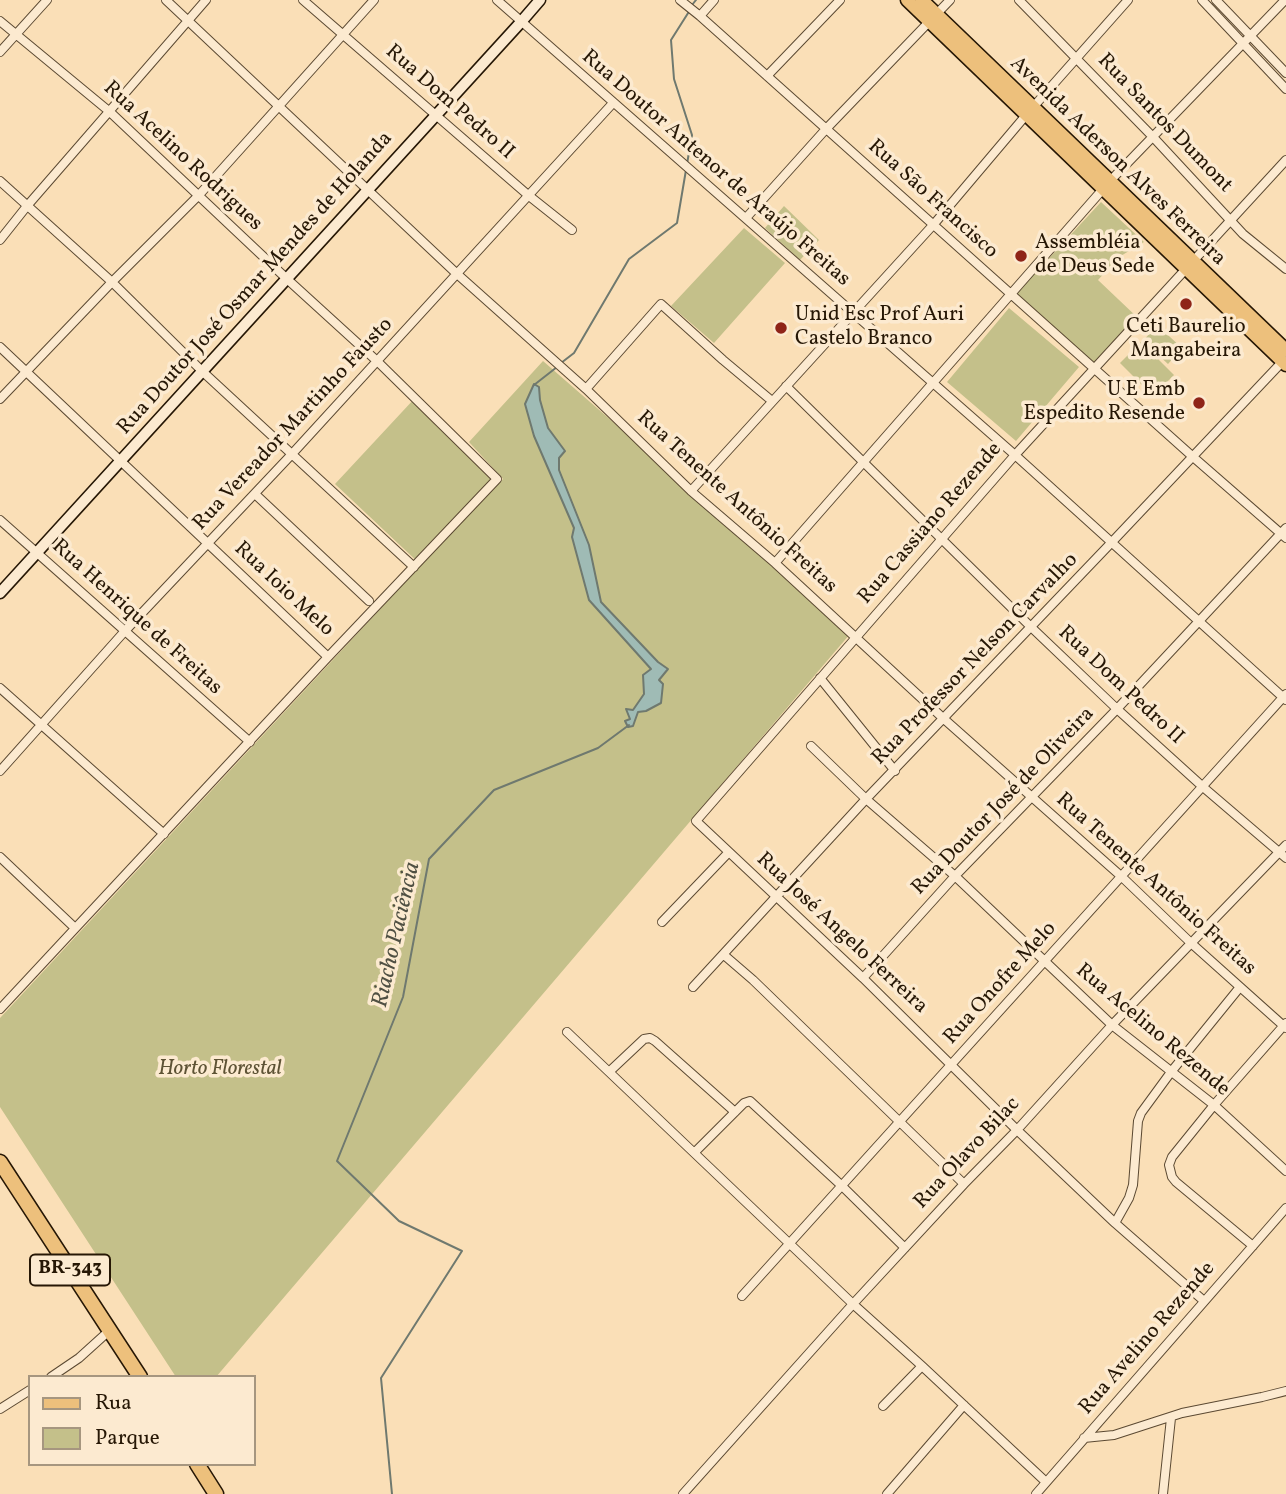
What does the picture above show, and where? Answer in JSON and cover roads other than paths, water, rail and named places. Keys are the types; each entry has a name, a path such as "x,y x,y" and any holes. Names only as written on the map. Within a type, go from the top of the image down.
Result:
{"highway":[{"name":"BR-343","path":"0,1163 139,1375"},
{"path":"198,1466 216,1494"}],"main road":[{"name":"Avenida Aderson Alves Ferreira","path":"907,0 933,18 1285,358"},
{"name":"Avenida Aderson Alves Ferreira","path":"922,0 933,18"}],"street":[{"path":"0,52 47,0"},
{"name":"Rua Tenente Antônio Freitas","path":"166,0 456,273 586,389 691,491 775,563 944,719 1122,877 1191,943 1285,1025"},
{"path":"0,240 206,0"},
{"name":"Rua Dom Pedro II","path":"303,0 572,230"},
{"path":"0,399 199,195 374,0"},
{"name":"Rua Doutor Antenor de Araújo Freitas","path":"497,0 1014,454 1285,697"},
{"name":"Rua Doutor José Osmar Mendes de Holanda","path":"0,593 540,0"},
{"name":"Rua São Francisco","path":"680,0 1192,456 1284,533"},
{"path":"700,16 714,0"},
{"path":"767,76 840,0"},
{"path":"746,218 826,129 950,0"},
{"name":"Rua Santos Dumont","path":"1019,0 1252,242 1286,269"},
{"path":"691,491 934,224 1128,0"},
{"path":"1202,0 1286,89"},
{"path":"1216,0 1286,74"},
{"path":"775,563 1107,185 1285,0"},
{"name":"Rua Acelino Rodrigues","path":"0,21 110,112 377,361 497,479 414,567"},
{"name":"Rua Vereador Martinho Fausto","path":"0,771 124,632 292,454 613,103"},
{"name":"Rua Cassiano Rezende","path":"698,823 698,817 1014,454 1286,160"},
{"path":"0,181 112,282 203,372 414,567 0,1009"},
{"path":"586,389 661,304 772,401"},
{"name":"Rua Ioio Melo","path":"0,347 328,657"},
{"name":"Rua Professor Nelson Carvalho","path":"693,988 866,799 1285,358"},
{"name":"Rua Dom Pedro II","path":"786,386 1117,709 1282,855"},
{"path":"255,494 369,601"},
{"name":"Rua Henrique de Freitas","path":"0,520 250,741"},
{"name":"Rua Doutor José de Oliveira","path":"863,978 955,876 1284,533"},
{"path":"820,678 895,771"},
{"path":"0,688 164,834"},
{"name":"Rua Onofre Melo","path":"741,1296 1285,697"},
{"name":"Rua Acelino Rezende","path":"811,746 866,799 955,876 1112,1025 1214,1105 1286,1171"},
{"name":"Rua José Angelo Ferreira","path":"698,823 863,978 1115,1223 1204,1301"},
{"name":"Rua Olavo Bilac","path":"683,1494 964,1184 1191,943 1282,855 1286,845"},
{"path":"662,922 729,852"},
{"path":"0,857 75,928"},
{"path":"724,955 964,1184"},
{"path":"1115,1223 1133,1185 1141,1113 1240,987"},
{"path":"1253,1246 1172,1177 1169,1165 1172,1157 1214,1105 1285,1025"},
{"path":"567,1032 853,1304 1046,1482"},
{"path":"610,1071 643,1039 652,1039 735,1112"},
{"path":"695,1152 746,1101 753,1103 905,1248"},
{"name":"Rua Avelino Rezende","path":"1036,1494 1286,1208"},
{"path":"64,1373 110,1330"},
{"path":"883,1406 922,1366"},
{"path":"0,1409 28,1391"},
{"path":"1084,1438 1114,1435 1204,1408 1286,1391"},
{"path":"887,1494 964,1405"},
{"path":"1163,1494 1171,1418"}],"water":[{"path":"534,384 539,387 548,428 565,451 559,458 559,470 589,545 601,602 658,662 668,669 659,680 663,684 661,703 638,712 633,726 628,727 625,721 630,719 626,709 633,710 644,694 643,675 651,669 589,600 572,537 574,528 534,436 525,404"}],"waterway":[{"name":"Riacho Paciência","path":"692,5 696,0"},
{"name":"Riacho Paciência","path":"687,164 692,135 674,79 671,40 690,10"},
{"name":"Riacho Paciência","path":"561,363 574,353 629,259 677,223 686,170"},
{"name":"Riacho Paciência","path":"534,385 557,367"},
{"name":"Riacho Paciência","path":"392,1494 381,1378 462,1251 399,1221 337,1161 403,997 429,859 494,790 598,748 629,725"}],"place":[{"name":"Assembléia de Deus Sede","path":"1021,256"},
{"name":"Ceti Baurelio Mangabeira","path":"1186,304"},
{"name":"Unid Esc Prof Auri Castelo Branco","path":"781,328"},
{"name":"U E Emb Espedito Resende","path":"1199,403"}],"park label":[{"name":"Horto Florestal","path":"220,1070"}]}
